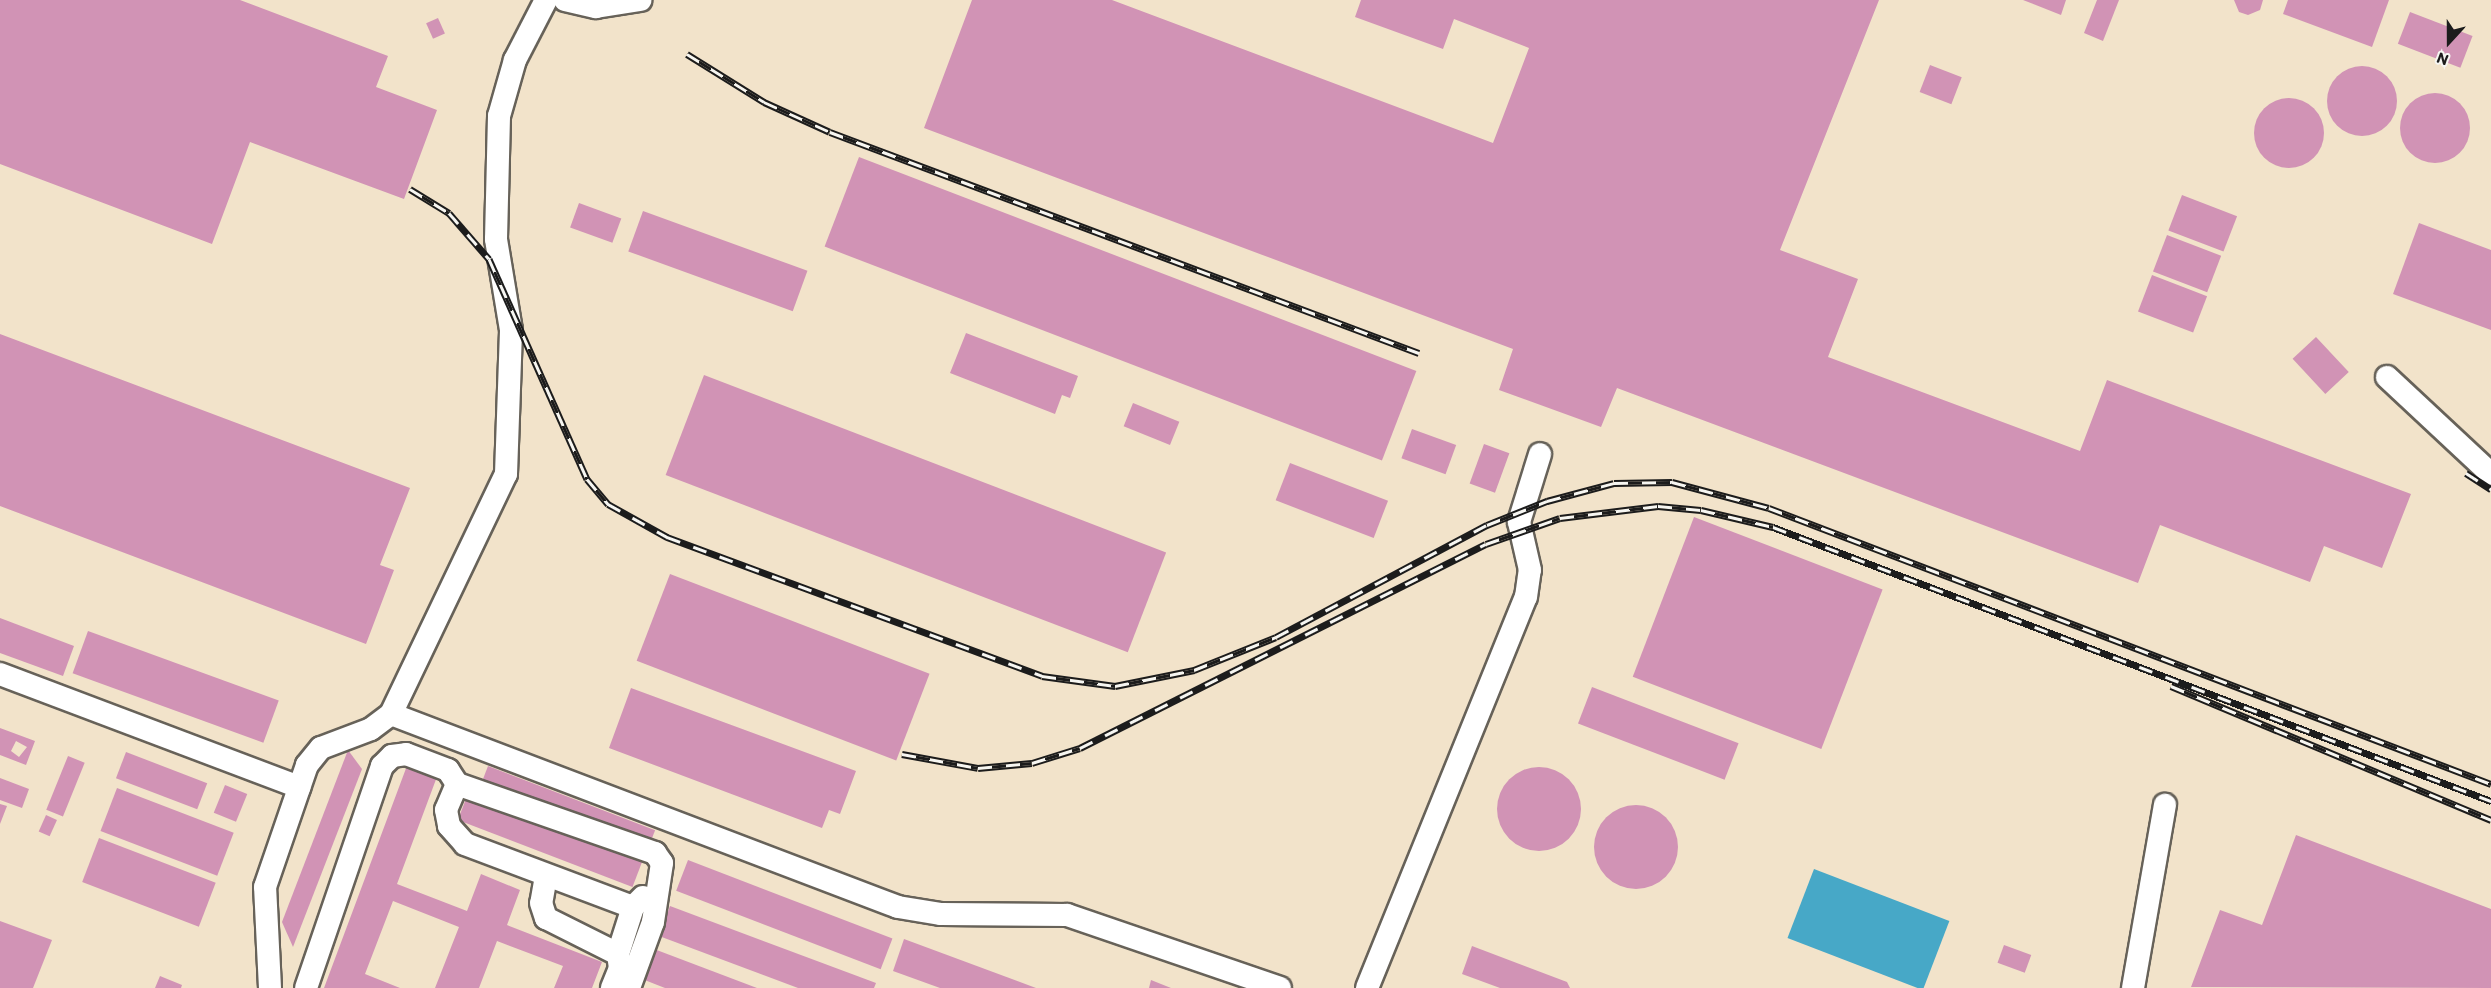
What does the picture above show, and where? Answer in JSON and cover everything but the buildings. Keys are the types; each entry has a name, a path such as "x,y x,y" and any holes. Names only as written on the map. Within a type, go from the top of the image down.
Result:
{"street":[{"path":"270,988 265,887 299,787 321,748 371,729 391,714 506,474 510,330 495,239 499,116 515,60 546,0"},
{"path":"565,0 596,7 640,0"},
{"path":"2387,377 2491,474"},
{"path":"1367,988 1526,597 1530,570 1519,522 1540,454"},
{"path":"0,674 299,787"},
{"path":"391,714 898,907 930,913 1067,915 1280,988"},
{"path":"306,988 382,766 392,756 406,754 448,770 457,784 655,853 662,863 657,896 626,987"},
{"path":"457,784 446,810 448,825 465,844 633,907"},
{"path":"2133,988 2165,806"},
{"path":"546,876 541,903 546,918 618,954"},
{"path":"626,987 618,954 633,907 642,897 657,896"}],"water":[{"path":"1814,869 1949,921 1924,988 1918,988 1787,938"}],"railway":[{"path":"687,54 764,102 830,132 1419,353"},
{"path":"410,189 449,213 489,259 587,479 608,504 667,537 1042,676 1115,686 1194,670 1276,637 1487,525 1547,501 1614,483 1672,482 1769,508 2491,784"},
{"path":"2466,473 2491,489"},
{"path":"902,754 978,768 1032,763 1080,748 1486,544 1560,518 1658,506 1701,510 1773,527 2491,801"},
{"path":"2171,686 2491,820"}]}
